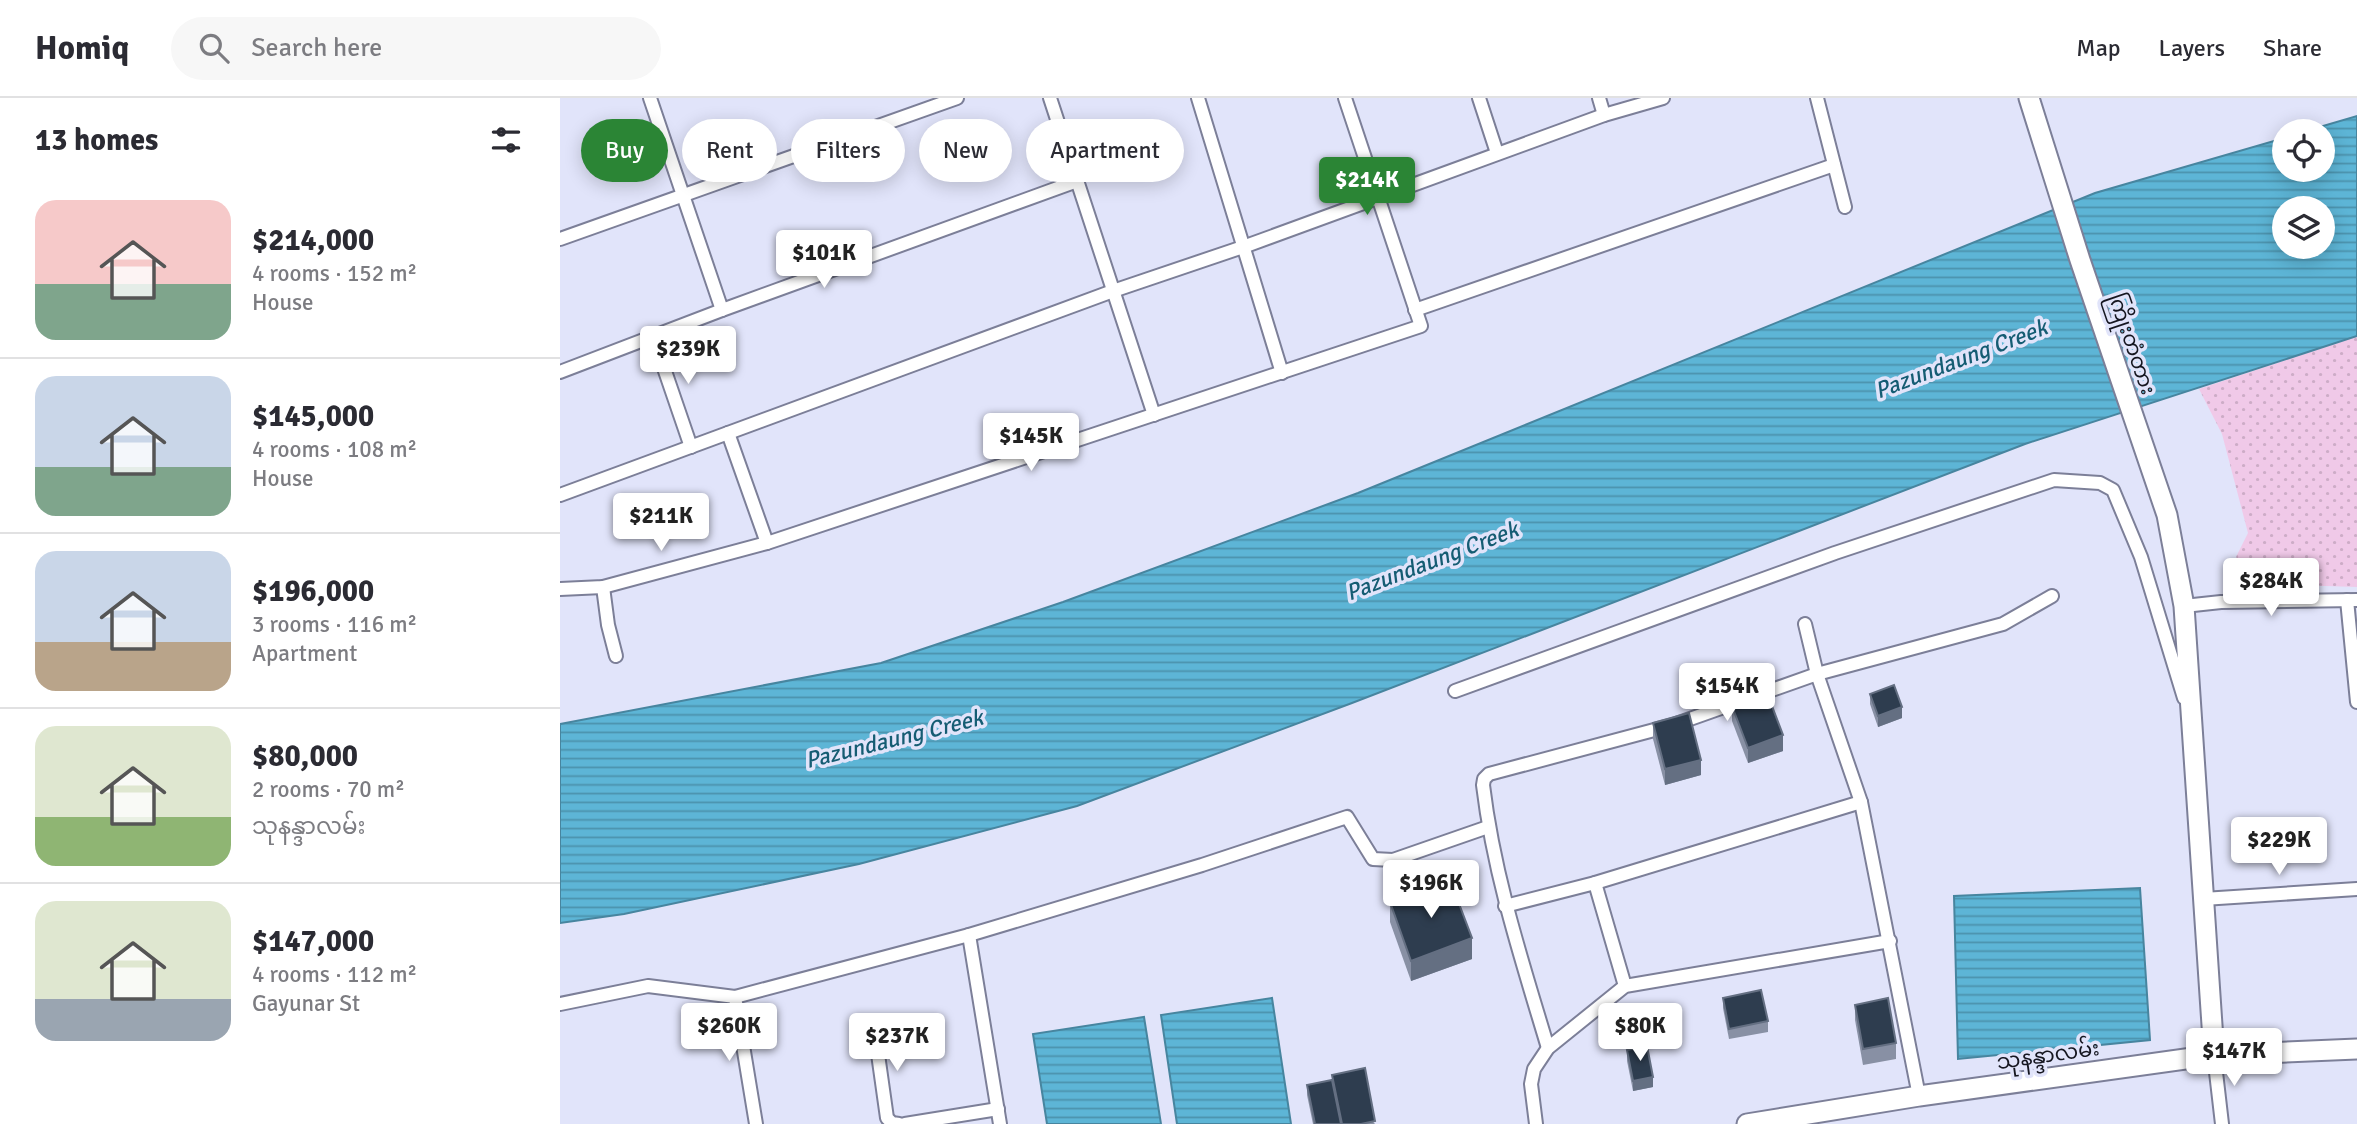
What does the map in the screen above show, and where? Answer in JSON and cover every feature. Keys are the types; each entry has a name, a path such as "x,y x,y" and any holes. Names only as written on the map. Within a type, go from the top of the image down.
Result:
{"main road":[{"name":"ကြိုးတံတား","path":"2029,98 2080,260 2167,515 2183,601 2214,1055"},
{"name":"သုနန္ဒာလမ်း","path":"1747,1124 1919,1096 2214,1055 2357,1049"}],"street":[{"path":"650,98 722,310"},
{"path":"560,239 957,98"},
{"path":"1050,98 1057,119"},
{"path":"1198,98 1282,373"},
{"path":"560,589 603,587 767,543 1421,327 1345,98"},
{"path":"1479,98 1497,153"},
{"path":"1599,98 1604,114"},
{"path":"560,495 1604,114 1663,98"},
{"path":"1817,98 1845,207"},
{"path":"1415,310 1834,165"},
{"path":"560,372 1074,182"},
{"path":"1077,182 1154,415"},
{"path":"653,336 691,447"},
{"path":"728,433 767,543"},
{"path":"1455,691 1835,553 2054,480 2100,483 2113,490 2141,556 2191,722"},
{"path":"603,587 608,625 616,656"},
{"path":"1548,1048 1505,906 1488,827 1483,785 1489,774 1672,724 1817,674 2003,624 2052,596"},
{"path":"2183,601 2352,600 2357,702"},
{"path":"1805,624 1817,674 1861,802 1919,1096"},
{"path":"1505,906 1595,883 1861,802"},
{"path":"560,1004 648,986 735,998 969,935 1202,865 1347,817 1373,859 1393,860 1488,827"},
{"path":"1595,883 1625,986"},
{"path":"2203,899 2357,889"},
{"path":"969,935 1000,1124"},
{"path":"1536,1124 1531,1077 1534,1069 1548,1048 1625,986 1890,941"},
{"path":"735,998 756,1124"},
{"path":"876,1040 887,1118 892,1123 899,1124"},
{"path":"2214,1055 2222,1124"},
{"path":"905,1124 998,1109"}],"shaded area":[{"path":"2357,336 2357,587 2259,584 2236,557 2248,533 2222,434 2199,389"}],"water":[{"name":"Pazundaung Creek","path":"2357,116 2357,336 2025,444 1077,806 859,864 624,914 560,923 560,724 881,663 1063,602 1358,493 2095,193 2272,141 2272,182 2335,182 2335,122"},
{"path":"2140,888 2150,1040 1958,1059 1954,896"},
{"path":"1272,998 1291,1124 1177,1124 1161,1015"},
{"path":"1144,1017 1161,1124 1047,1124 1033,1034"}],"building":[{"path":"1894,685 1902,707 1878,716 1870,694"},
{"path":"1767,693 1783,735 1748,748 1732,706"},
{"path":"1689,713 1701,760 1665,769 1653,723"},
{"path":"1450,880 1472,938 1411,961 1390,902"},
{"path":"1761,990 1768,1021 1729,1029 1723,998"},
{"path":"1888,998 1896,1043 1863,1049 1855,1005"},
{"path":"1647,1046 1653,1077 1633,1081 1627,1050"},
{"path":"1365,1068 1375,1121 1342,1124 1332,1075"},
{"path":"1332,1080 1341,1124 1315,1124 1307,1085"}]}
